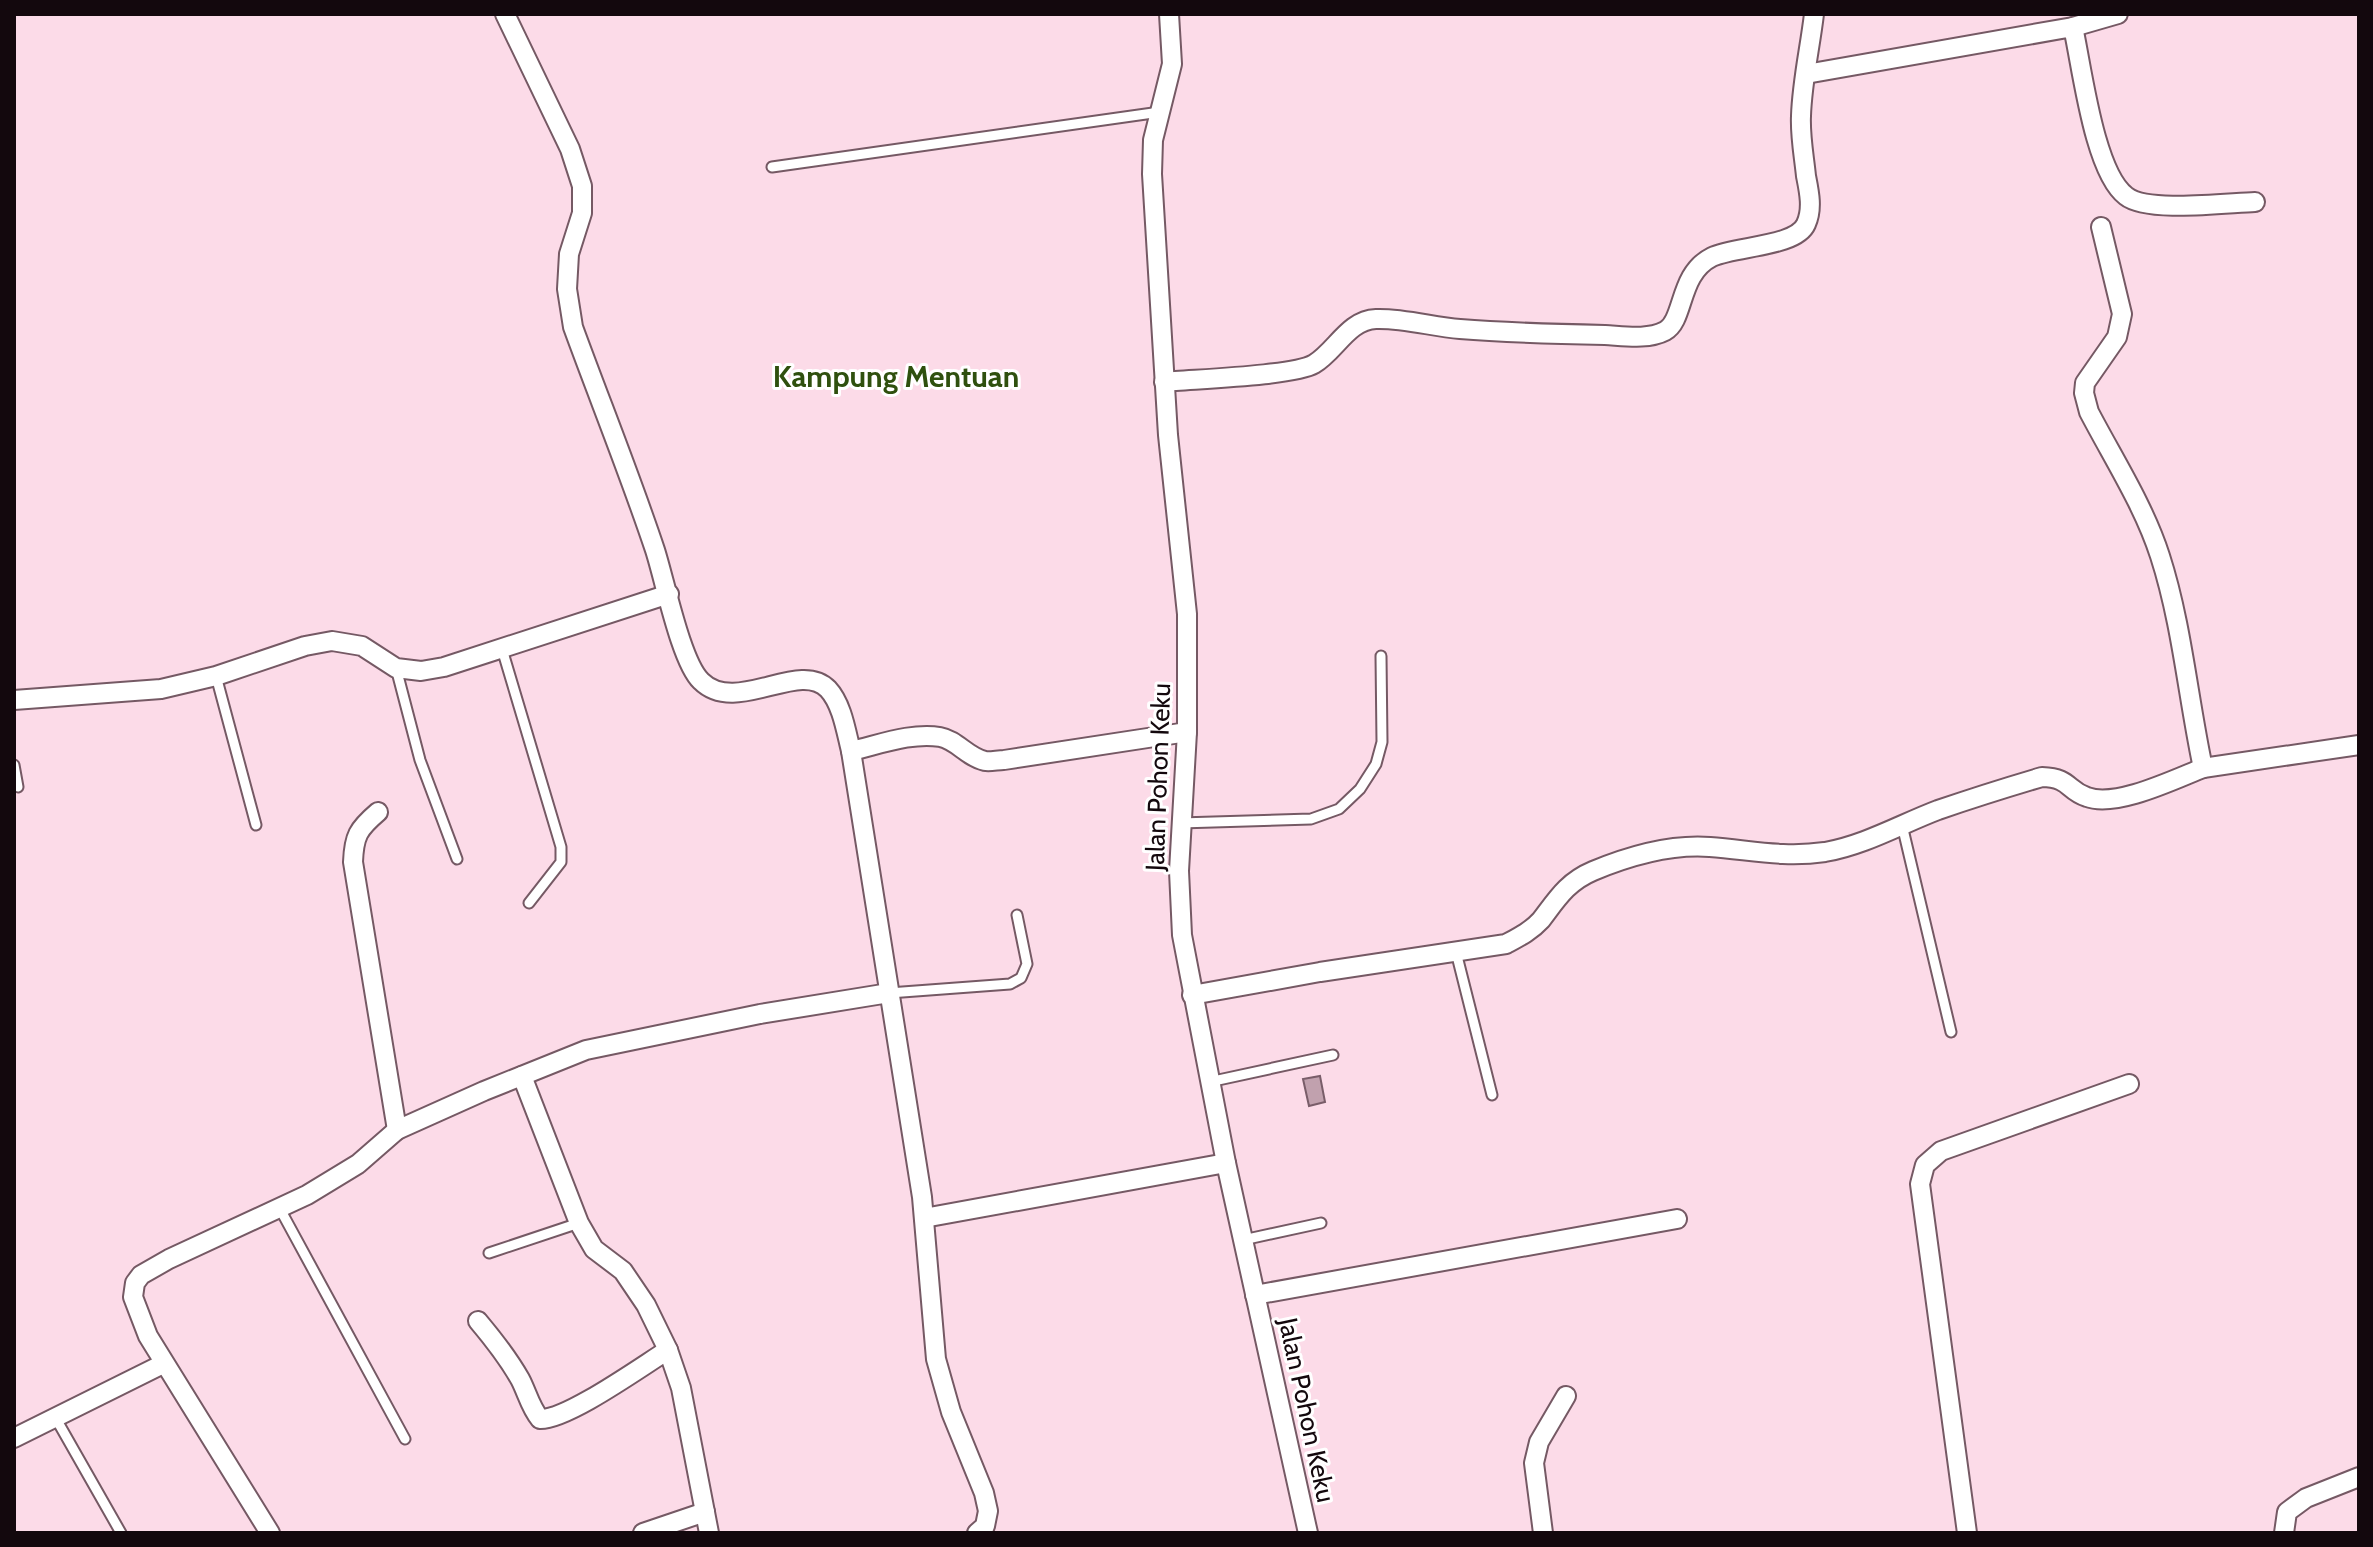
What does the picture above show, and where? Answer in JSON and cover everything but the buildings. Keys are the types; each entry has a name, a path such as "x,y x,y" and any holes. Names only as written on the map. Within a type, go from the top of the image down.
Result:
{"street":[{"path":"505,14 570,149 582,186 582,213 569,254 567,289 573,327 669,594 687,662 700,681 713,690 731,693 806,680 819,682 830,691 842,718 851,751 924,1218 936,1359 951,1412 984,1493 988,1511 985,1526 977,1533"},
{"name":"Jalan Pohon Keku","path":"1169,14 1172,64 1153,140 1152,174 1164,382 1187,614 1187,732 1180,823 1182,935 1226,1163 1308,1533"},
{"path":"1164,382 1311,366 1328,354 1345,334 1359,324 1375,319 1536,334 1629,336 1653,335 1668,330 1676,319 1692,274 1710,258 1794,237 1806,225 1810,204 1801,116 1814,14"},
{"path":"1806,74 2073,27 2118,14"},
{"path":"2073,27 2093,123 2108,175 2127,198 2157,206 2255,202"},
{"path":"2101,227 2122,314 2117,337 2085,383 2084,393 2089,412 2160,555 2171,597 2203,768"},
{"path":"14,700 161,689 216,676 305,646 332,641 362,646 396,668 421,671 502,649 669,594"},
{"path":"851,751 922,736 955,742 984,761 1004,760 1187,732"},
{"path":"1192,995 1506,944 1527,933 1567,885 1592,871 1641,854 1678,847 1708,846 1772,855 1799,855 1853,845 1938,810 2042,777 2066,781 2084,797 2095,799 2141,793 2203,768 2359,745"},
{"path":"378,812 361,826 354,843 353,862 397,1130"},
{"path":"270,1533 148,1336 133,1297 135,1283 141,1275 169,1259 280,1209 358,1164 397,1130 586,1050 729,1019 889,993"},
{"path":"522,1076 579,1223 594,1249 623,1271 646,1305 668,1350 681,1388 709,1533"},
{"path":"1967,1533 1920,1184 1925,1165 1941,1151 2129,1084"},
{"path":"924,1218 1226,1163"},
{"path":"1255,1295 1677,1219"},
{"path":"478,1321 504,1352 522,1383 532,1410 540,1419 550,1419 572,1409 668,1350"},
{"path":"14,1438 163,1364"},
{"path":"1543,1533 1534,1463 1539,1442 1566,1396"},
{"path":"2284,1533 2287,1512 2306,1498 2359,1477"},
{"path":"643,1533 705,1512"}],"lane":[{"path":"772,167 1160,112"},
{"path":"502,649 561,847 561,862 529,903"},
{"path":"1180,823 1311,819 1339,809 1360,789 1376,764 1382,742 1381,656"},
{"path":"396,668 420,760 457,859"},
{"path":"216,676 256,825"},
{"path":"14,765 18,787"},
{"path":"1902,825 1951,1032"},
{"path":"889,993 1010,984 1021,978 1027,964 1017,915"},
{"path":"1456,952 1492,1095"},
{"path":"1209,1082 1333,1055"},
{"path":"280,1209 405,1439"},
{"path":"489,1253 579,1223"},
{"path":"1243,1240 1321,1223"},
{"path":"55,1417 121,1533"}],"district":[{"name":"Kampung Mentuan","path":"896,376"}]}
